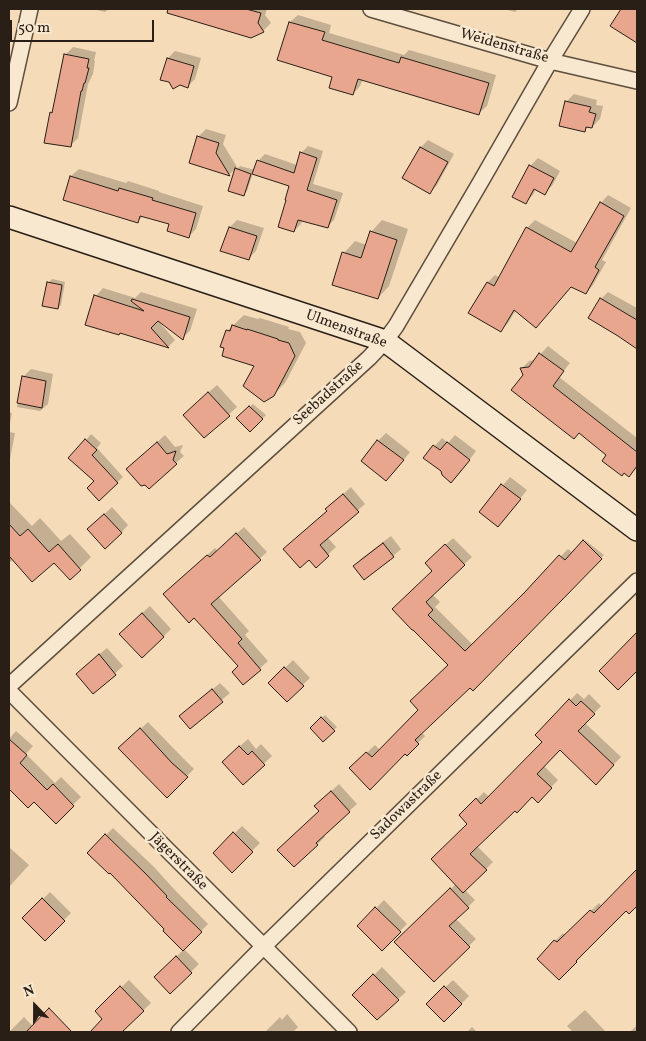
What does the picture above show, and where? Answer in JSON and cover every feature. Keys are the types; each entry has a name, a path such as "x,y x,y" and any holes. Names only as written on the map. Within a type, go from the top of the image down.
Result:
{"street":[{"path":"9,103 30,9"},
{"name":"Weidenstraße","path":"371,9 550,61 637,82"},
{"name":"Seebadstraße","path":"9,686 369,358 385,341 396,326 582,9"},
{"name":"Ulmenstraße","path":"9,217 385,341 637,530"},
{"name":"Sadowastraße","path":"179,1032 263,947 637,581"},
{"name":"Jägerstraße","path":"9,691 349,1032"}],"building":[{"path":"168,9 246,9 261,13 258,23 264,32 251,38 167,13"},
{"path":"621,9 637,9 637,43 610,26"},
{"path":"289,22 325,32 322,40 399,63 401,57 489,83 479,115 358,79 353,95 329,88 332,77 277,60"},
{"path":"64,54 89,59 87,68 89,68 81,91 71,147 44,143"},
{"path":"167,58 194,66 188,88 180,85 173,89 169,82 160,80"},
{"path":"565,101 591,107 589,112 596,114 592,128 586,127 585,132 559,126"},
{"path":"197,136 219,143 216,153 230,176 189,163"},
{"path":"420,147 448,162 430,194 402,178"},
{"path":"300,152 317,158 307,190 337,200 328,228 298,220 294,232 278,227 289,186 252,174 257,160 294,173"},
{"path":"529,165 554,178 545,195 534,189 526,204 512,197"},
{"path":"235,168 251,174 244,196 228,191"},
{"path":"70,176 118,191 119,188 196,213 189,238 167,231 169,224 140,216 138,223 63,200"},
{"path":"600,202 624,216 595,267 599,270 586,294 571,287 536,328 514,310 501,332 468,313 487,282 494,286 526,227 571,252"},
{"path":"229,227 257,236 249,260 220,251"},
{"path":"370,231 397,240 378,299 332,285 342,252 361,258"},
{"path":"47,282 62,285 58,309 42,306"},
{"path":"94,295 144,311 131,301 132,299 190,317 183,340 158,321 151,328 169,348 120,333 119,335 85,325"},
{"path":"600,298 637,320 637,349 588,318"},
{"path":"232,325 289,343 295,356 274,396 264,402 243,386 254,366 222,356 224,348 220,347 226,330 230,331"},
{"path":"539,353 564,371 553,386 637,452 637,466 629,477 624,473 622,476 602,461 606,455 579,433 574,439 511,390 523,375 520,368 529,367"},
{"path":"22,376 46,381 42,408 17,403"},
{"path":"208,392 230,416 204,438 183,415"},
{"path":"249,406 263,419 250,432 236,418"},
{"path":"85,439 97,450 92,455 118,483 99,501 87,488 94,481 68,458"},
{"path":"377,440 404,460 386,481 361,461"},
{"path":"157,442 167,454 176,451 173,460 177,464 149,489 145,485 141,486 126,469"},
{"path":"447,442 470,460 451,483 442,475 441,471 423,458 433,445 440,450"},
{"path":"501,484 521,499 498,527 479,512"},
{"path":"343,494 359,512 320,545 329,556 316,568 309,560 300,568 283,549 327,511 325,509"},
{"path":"104,514 122,533 105,549 87,529"},
{"path":"9,524 20,536 28,529 49,552 58,544 81,570 70,580 54,563 32,582 9,556"},
{"path":"236,533 261,560 211,604 242,639 238,643 261,670 243,685 232,672 238,666 194,618 189,623 163,594 207,555 210,557"},
{"path":"583,540 602,559 473,691 470,688 415,740 419,744 407,756 405,754 370,790 349,768 366,752 372,757 418,710 410,701 448,665 392,609 432,571 425,563 445,544 465,565 426,602 433,610 428,615 465,651 524,593 559,555 565,560"},
{"path":"383,543 394,557 364,580 353,566"},
{"path":"142,613 164,637 142,658 119,634"},
{"path":"637,632 637,671 618,690 599,671"},
{"path":"99,654 116,675 93,694 76,674"},
{"path":"284,667 304,686 287,702 268,683"},
{"path":"212,689 223,702 190,729 179,716"},
{"path":"569,699 576,706 581,701 595,714 578,731 614,765 596,785 560,750 537,774 552,788 538,803 532,797 517,813 515,811 470,854 487,870 463,893 431,859 467,824 459,815 476,798 481,804 542,742 535,735"},
{"path":"321,717 335,731 323,742 310,728"},
{"path":"140,728 172,763 188,777 167,798 118,748"},
{"path":"9,739 27,755 20,763 47,790 53,784 74,806 56,824 34,802 28,808 9,789"},
{"path":"239,746 248,755 252,751 265,765 243,785 222,762"},
{"path":"331,791 350,812 316,843 318,845 294,867 277,850 319,811 314,806"},
{"path":"233,832 253,852 232,873 213,853"},
{"path":"105,834 202,932 183,951 110,873 87,853"},
{"path":"637,869 637,906 629,914 626,911 559,980 537,959 554,940 557,942 590,910 594,913"},
{"path":"450,888 469,908 449,926 470,947 434,982 394,942"},
{"path":"42,898 65,921 45,941 22,918"},
{"path":"375,907 401,932 382,951 357,926"},
{"path":"176,956 192,973 170,994 154,977"},
{"path":"373,974 399,1000 377,1020 352,995"},
{"path":"120,986 144,1011 122,1032 90,1032 102,1019 95,1011"},
{"path":"444,986 462,1004 444,1022 426,1004"},
{"path":"49,1008 72,1032 26,1032"}]}
